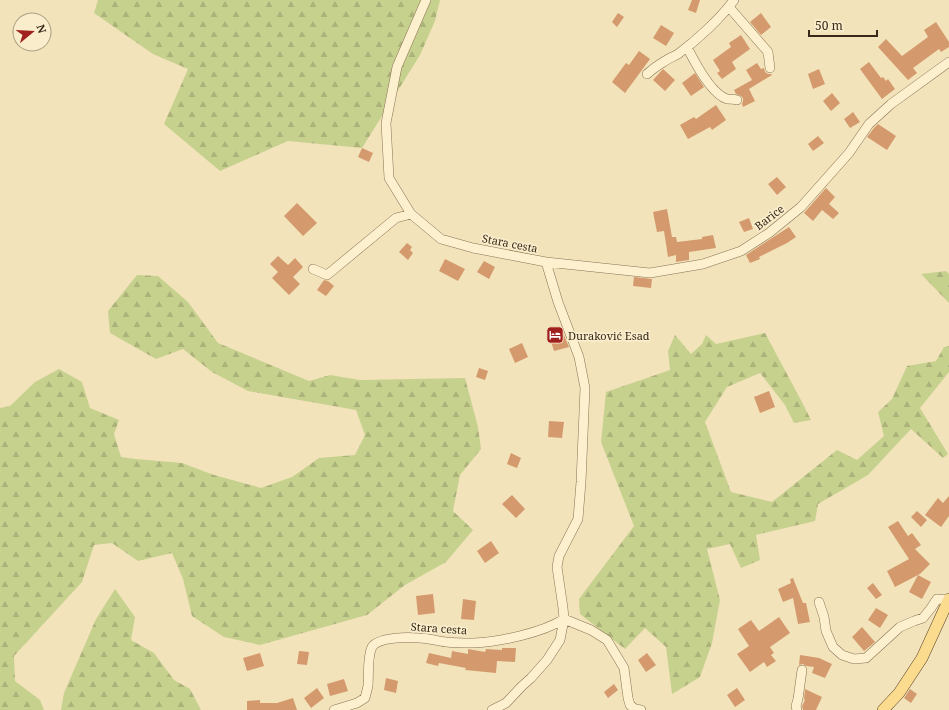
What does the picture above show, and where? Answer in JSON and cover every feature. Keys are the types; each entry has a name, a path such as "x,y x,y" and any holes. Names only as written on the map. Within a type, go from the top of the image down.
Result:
{"main road":[{"path":"883,710 899,693 922,658 949,599"}],"street":[{"name":"Stara cesta","path":"426,0 397,67 386,123 389,178 411,214 441,239 473,248 546,262 558,302 579,357 585,388 578,520 559,556 557,567 564,619 560,640 547,660 531,678 506,703 492,710"},
{"path":"647,74 661,63 687,47 712,25 731,3 768,52 770,68"},
{"path":"687,47 700,70 717,93 726,99 736,100"},
{"name":"Barice","path":"546,262 650,273 703,264 741,251 769,233 801,207 849,153 869,124 891,104 949,62"},
{"path":"313,269 327,275 396,218 411,214"},
{"path":"819,602 824,617 826,631 833,647 842,655 854,659 866,658 900,627 923,618 937,599 949,599"},
{"name":"Stara cesta","path":"334,710 357,703 365,698 368,688 370,654 373,646 379,642 388,639 407,638 474,643 505,640 544,629 555,625 564,619"},
{"path":"564,619 591,630 606,640 624,668 630,705 635,709 640,710"},
{"path":"797,710 796,706 802,670"}],"green space":[{"path":"98,0 440,0 435,21 420,55 362,148 288,141 220,171 164,124 188,69 153,54 94,13"},
{"path":"946,271 949,274 949,303 921,274"},
{"path":"137,275 158,276 188,302 218,343 309,381 330,375 360,380 465,378 478,427 481,449 460,475 453,511 473,530 446,562 405,585 367,615 260,645 224,637 192,616 183,579 172,553 138,561 112,543 94,545 82,582 14,656 15,681 40,700 44,710 0,710 0,408 10,406 35,382 59,369 82,382 90,408 119,420 114,434 121,457 182,463 214,475 261,488 292,477 319,458 355,455 365,435 356,410 248,391 212,372 183,349 156,359 110,333 108,311"},
{"path":"765,333 811,420 794,423 785,405 760,373 727,387 705,422 731,492 772,502 837,450 857,460 884,436 878,412 892,399 907,366 936,361 944,347 949,346 949,372 920,408 948,454 943,458 911,429 868,475 818,504 815,521 756,535 760,560 741,568 730,544 707,549 720,600 712,643 700,677 672,694 666,647 645,628 625,649 580,614 579,599 634,526 601,442 606,392 670,370 668,351 675,335 691,354 702,344 706,335 716,344"},
{"path":"115,589 135,617 131,640 154,653 174,680 190,689 201,710 61,710 64,693 96,619"}],"building":[{"path":"692,0 700,0 696,13 688,10"},
{"path":"618,13 624,17 617,27 612,22"},
{"path":"761,13 771,27 761,35 750,22"},
{"path":"936,22 949,42 949,47 941,52 939,49 913,68 917,73 908,80 878,47 886,39 902,56 928,37 924,30"},
{"path":"661,25 674,33 666,46 653,38"},
{"path":"741,35 750,49 732,62 736,69 722,79 717,73 720,71 713,60 731,47 729,43"},
{"path":"639,51 650,59 625,93 612,82 626,63 629,65"},
{"path":"869,62 881,78 883,77 886,81 888,79 895,89 882,99 860,69"},
{"path":"757,63 761,69 764,68 765,72 772,75 749,89 755,101 743,107 743,98 736,94 734,90 752,80 746,70"},
{"path":"663,69 675,80 665,91 653,80"},
{"path":"819,69 825,84 813,89 808,74"},
{"path":"695,73 704,87 691,96 682,83"},
{"path":"832,93 840,103 831,111 823,101"},
{"path":"716,105 726,120 712,130 710,127 688,139 680,125 694,117 696,119"},
{"path":"853,112 860,122 850,128 844,119"},
{"path":"878,124 896,136 887,150 867,137"},
{"path":"818,136 824,143 813,151 808,144"},
{"path":"362,148 373,153 369,162 358,157"},
{"path":"777,177 786,187 777,195 768,184"},
{"path":"826,188 835,197 829,204 839,213 833,219 822,210 813,221 804,213"},
{"path":"297,203 317,223 303,236 284,216"},
{"path":"667,209 672,237 676,237 677,242 702,239 702,237 713,235 716,248 689,252 689,260 676,262 676,255 668,257 664,231 657,232 653,212"},
{"path":"749,218 753,229 744,232 739,222"},
{"path":"789,227 796,237 759,257 760,259 750,263 746,255"},
{"path":"407,243 412,247 410,250 413,253 408,260 399,252"},
{"path":"278,256 288,265 295,258 303,267 293,277 300,284 289,295 272,278 278,272 270,264"},
{"path":"445,259 465,269 458,281 439,271"},
{"path":"484,261 495,267 489,279 477,272"},
{"path":"634,277 652,279 651,288 633,286"},
{"path":"324,280 328,281 334,286 326,296 317,290"},
{"path":"561,328 569,347 554,351 548,332"},
{"path":"522,343 528,357 515,363 509,349"},
{"path":"479,368 488,371 485,380 476,377"},
{"path":"769,391 775,407 760,413 754,397"},
{"path":"549,421 564,422 562,438 548,437"},
{"path":"511,453 521,458 517,468 507,464"},
{"path":"512,495 525,509 516,518 502,504"},
{"path":"949,496 949,516 941,527 925,515 938,498 943,503"},
{"path":"917,511 927,520 921,527 911,517"},
{"path":"898,521 908,536 912,533 921,545 915,549 930,564 918,575 895,587 887,571 909,559 888,527"},
{"path":"491,541 499,553 485,563 477,551"},
{"path":"918,575 931,582 922,599 909,592"},
{"path":"793,578 803,603 806,603 810,622 798,624 793,598 783,602 778,589 791,583 790,579"},
{"path":"873,583 882,595 876,599 867,588"},
{"path":"433,594 435,613 418,615 416,596"},
{"path":"463,599 476,601 474,620 461,619"},
{"path":"876,608 888,615 880,628 868,620"},
{"path":"779,617 790,633 770,647 774,653 771,655 776,661 767,667 764,662 750,672 737,654 749,646 738,629 751,620 759,631"},
{"path":"862,627 875,642 864,651 852,637"},
{"path":"502,648 516,648 515,662 497,661 496,673 465,670 466,668 439,663 438,666 426,663 429,653 451,658 452,651 468,654 468,649 485,652 486,649 502,650"},
{"path":"299,651 309,652 307,665 297,664"},
{"path":"260,653 264,666 247,671 243,658"},
{"path":"647,653 656,665 646,672 638,660"},
{"path":"800,655 819,658 832,664 825,678 812,673 814,667 803,664 799,665"},
{"path":"386,678 398,681 396,693 384,690"},
{"path":"344,679 348,691 330,696 327,684"},
{"path":"614,684 618,690 608,698 604,692"},
{"path":"317,688 324,698 311,708 304,698"},
{"path":"737,688 745,700 735,707 727,695"},
{"path":"805,689 822,697 816,710 803,710 802,706 805,700"},
{"path":"910,689 917,694 911,703 904,698"},
{"path":"293,698 297,710 247,710 247,701 260,700 260,703 277,703"}],"place":[{"name":"Duraković Esad","path":"555,335"}]}
